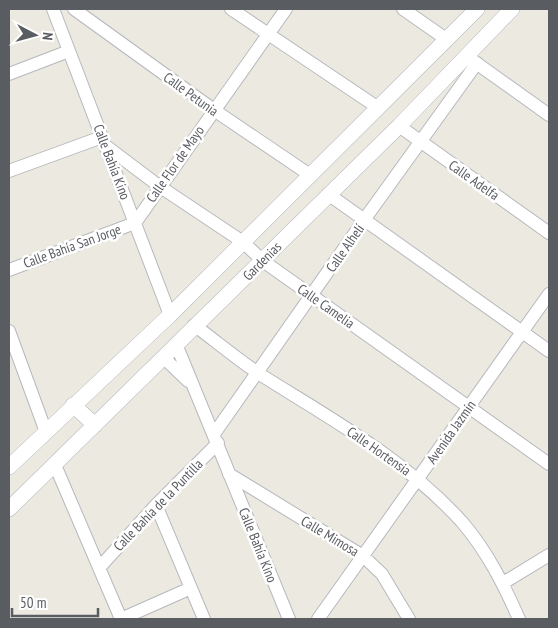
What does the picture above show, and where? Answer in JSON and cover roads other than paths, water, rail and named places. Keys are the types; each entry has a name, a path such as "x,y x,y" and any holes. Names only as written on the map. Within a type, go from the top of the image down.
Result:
{"street":[{"name":"Calle Bahía Kino","path":"53,9 170,315"},
{"name":"Calle Petunia","path":"74,9 214,110 310,175"},
{"path":"231,9 268,35 325,70 377,107"},
{"name":"Calle Flor de Mayo","path":"135,223 159,186 286,9"},
{"path":"403,9 446,39"},
{"name":"Gardenias","path":"9,467 170,315 377,107 478,9"},
{"name":"Gardenias","path":"9,510 194,325 263,261 328,194 399,126 473,60 512,9"},
{"path":"9,74 69,51"},
{"path":"473,60 549,115"},
{"name":"Calle Alhelí","path":"216,439 364,220 422,142 473,60"},
{"name":"Calle Adelfa","path":"399,126 549,233"},
{"path":"9,171 104,142"},
{"name":"Calle Camelia","path":"104,142 159,186 244,242 263,261 549,464"},
{"path":"328,194 549,351"},
{"name":"Calle Bahía San Jorge","path":"9,270 135,223"},
{"name":"Avenida Jazmín","path":"318,619 549,294"},
{"name":"Calle Hortensia","path":"194,325 259,373 331,418 418,478 462,523 488,558 503,583 520,619"},
{"path":"9,334 46,432"},
{"name":"Calle Bahía Kino","path":"176,344 289,619"},
{"name":"Calle Bahía Kino","path":"163,356 194,388"},
{"path":"73,405 95,425"},
{"name":"Calle Bahía de la Puntilla","path":"99,568 216,439"},
{"path":"55,465 121,619 191,588"},
{"name":"Calle Mimosa","path":"229,474 363,556 382,574 409,619"},
{"path":"156,505 204,619"},
{"path":"503,583 549,554"}]}
